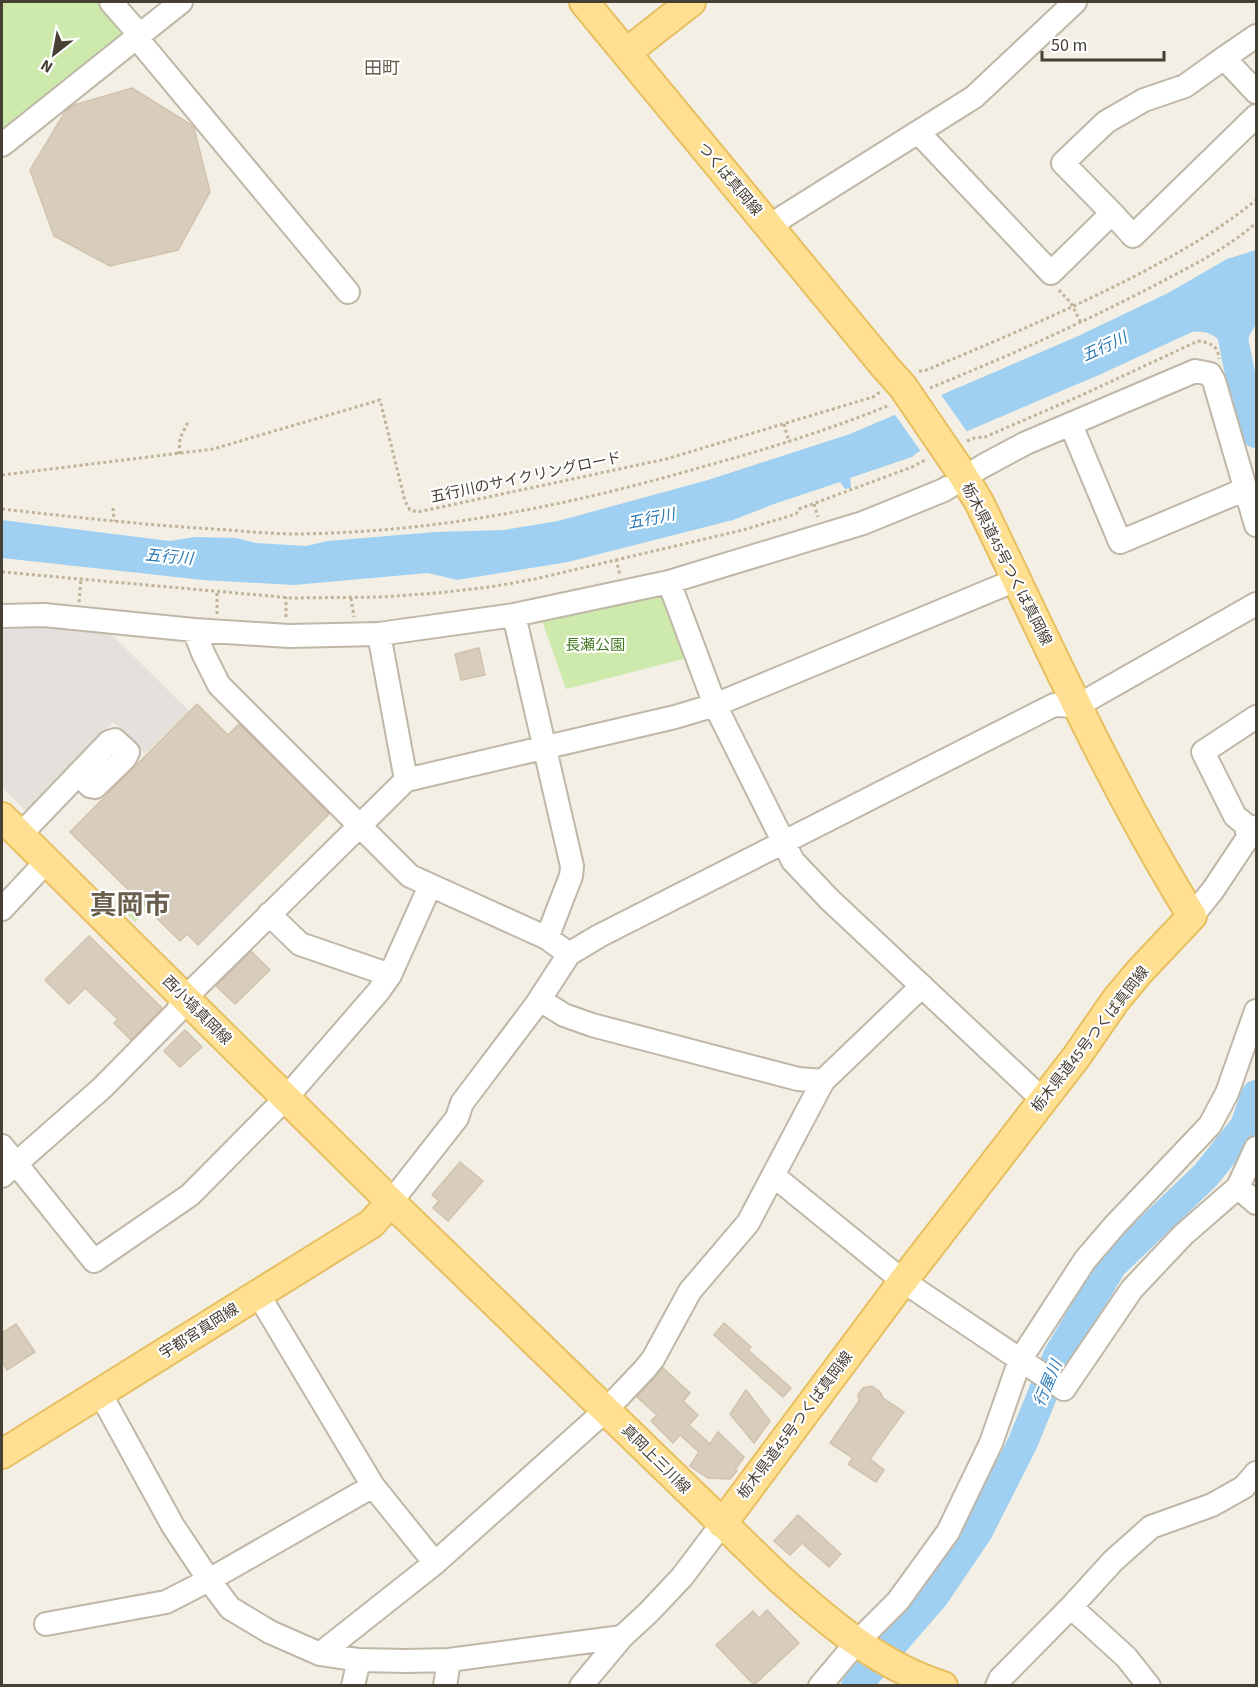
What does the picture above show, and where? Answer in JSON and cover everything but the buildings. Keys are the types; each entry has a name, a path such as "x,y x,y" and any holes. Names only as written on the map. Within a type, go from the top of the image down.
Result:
{"main road":[{"name":"つくば真岡線","path":"584,2 902,384"},
{"path":"627,52 691,2"},
{"name":"栃木県道45号つくば真岡線","path":"722,1524 903,1281 1077,1056 1115,1001 1192,916 1136,820 1077,706 963,463 902,384"},
{"name":"西小塙真岡線","path":"11,826 392,1202"},
{"name":"宇都宮真岡線","path":"2,1454 371,1224 392,1202"},
{"name":"真岡上三川線","path":"392,1202 722,1524 805,1601 884,1662 943,1686"}],"street":[{"path":"111,2 348,292"},
{"path":"2,145 182,2"},
{"path":"770,227 974,98 1069,4"},
{"path":"1257,36 1185,86 1144,100 1106,122 1063,163 1133,236 1257,116"},
{"path":"1224,58 1257,92"},
{"path":"918,132 1051,273 1112,213"},
{"path":"2,616 44,615 194,630 289,636 379,634 514,615 669,582 862,523 903,508 963,463 982,466 1026,444 1195,371 1210,374 1214,381 1257,525"},
{"path":"1071,425 1120,542 1246,489"},
{"path":"430,886 390,975 378,992 286,1098 190,1195 94,1261 6,1161 102,1088 176,1012 185,998 406,780 675,717 715,705 1016,579"},
{"path":"669,582 715,705 793,861 830,900 1042,1099"},
{"path":"392,1202 457,1118 462,1103 540,1000 569,954 599,936 1054,705 1077,706 1257,604"},
{"path":"514,615 572,866 571,876 547,938"},
{"path":"194,630 202,653 219,685 410,876 547,938 569,954"},
{"path":"379,634 406,780"},
{"path":"1192,916 1254,836 1235,816 1203,752 1257,717"},
{"path":"11,826 78,774"},
{"path":"2,909 47,861"},
{"path":"269,914 300,944 390,975"},
{"path":"320,1654 435,1563 606,1410 653,1359 690,1291 748,1222 823,1081 922,986"},
{"path":"540,1000 564,1015 592,1025 798,1079 823,1081"},
{"path":"819,1686 884,1662 898,1601 948,1532 991,1443 1023,1362 1085,1260 1209,1125 1227,1093 1257,1011"},
{"path":"774,1176 903,1281 1064,1389 1132,1289 1184,1235 1238,1187 1257,1148"},
{"path":"1238,1187 1257,1203"},
{"path":"258,1294 373,1486 435,1563"},
{"path":"100,1393 173,1526 209,1580 230,1608 270,1632 320,1654 359,1660 449,1660 622,1637"},
{"path":"997,1686 999,1679 1113,1561 1151,1527 1212,1505 1244,1486 1257,1473"},
{"path":"46,1624 166,1602 209,1580 373,1486"},
{"path":"581,1686 622,1637 682,1577 722,1524"},
{"path":"1071,1607 1126,1657 1149,1686"},
{"path":"353,1686 359,1660"},
{"path":"445,1686 449,1660"}],"path":[{"path":"2,509 114,521 294,534 381,531 499,516 639,485 789,442 857,418 902,384 924,371 1072,307 1185,250 1229,222 1257,200"},
{"path":"902,384 1081,323 1197,262 1257,223"},
{"path":"1072,307 1081,323"},
{"path":"963,463 974,438 985,437 1082,395 1198,341 1209,342 1215,347 1219,352 1220,362"},
{"name":"五行川のサイクリングロード","path":"2,475 213,449 380,400 405,501 410,510 418,512 666,459 873,397 902,384"},
{"path":"179,454 180,438 188,422"},
{"path":"784,423 789,442"},
{"path":"2,572 286,597 351,598 437,593 490,587 535,579 743,530 796,514 799,509 933,457"},
{"path":"814,504 821,524"},
{"path":"113,508 114,521"},
{"path":"616,559 621,581"},
{"path":"79,605 81,579"},
{"path":"217,592 217,618"},
{"path":"286,597 286,622"},
{"path":"351,598 354,621"}],"green space":[{"path":"2,2 101,2 126,32 2,136"},
{"name":"長瀬公園","path":"657,594 665,600 687,658 566,689 542,621"},
{"path":"126,890 146,911 135,922 115,902"}],"shaded area":[{"path":"49,623 108,631 189,711 145,754 113,722 26,811 2,787 2,627"}],"water":[{"name":"五行川","path":"1256,250 1256,324 1249,336 1247,349 1228,353 1222,343 1209,333 1192,332 1099,375 918,452 912,457 850,478 851,488 845,489 840,482 733,520 568,562 457,580 428,573 294,585 203,580 2,558 2,520 170,541 195,537 236,538 256,543 306,546 328,541 435,532 504,530 558,521 708,480 850,434 1076,337 1168,293 1227,259"}],"pier":[{"path":"939,392 968,433 922,453 893,412"}],"waterway":[{"name":"行屋川","path":"1235,311 1233,339 1243,388 1256,433"},
{"name":"行屋川","path":"856,1686 934,1596 978,1531 1023,1442 1058,1356 1112,1265 1206,1175 1245,1126 1256,1095"}],"district":[{"name":"田町","path":"382,68"},
{"name":"真岡市","path":"130,905"}]}
